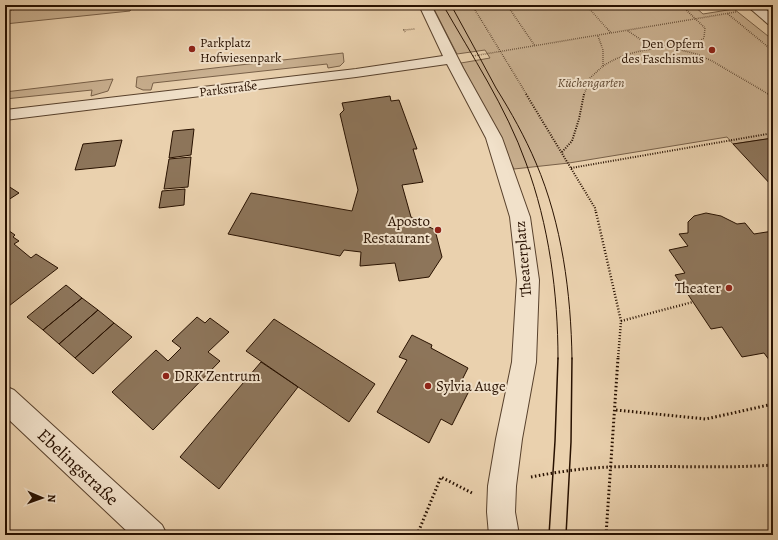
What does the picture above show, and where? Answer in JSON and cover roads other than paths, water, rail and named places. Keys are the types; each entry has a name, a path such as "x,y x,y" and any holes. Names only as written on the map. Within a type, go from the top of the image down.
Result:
{"street":[{"name":"Theaterplatz","path":"425,5 454,64 494,138 506,170 520,217 528,280 524,362 509,439 515,482 502,512 504,535"},
{"path":"754,7 773,5"},
{"path":"754,7 773,21"},
{"name":"Parkstraße","path":"5,115 348,74 454,64"},
{"name":"Ebelingstraße","path":"5,399 152,535"}],"tram line":[{"path":"443,5 499,102 518,142 534,187 541,210 551,260 558,334 558,358"},
{"path":"451,5 522,134 545,186 559,234 567,284 570,309 572,359"},
{"path":"549,535 555,441 558,358"},
{"path":"566,535 571,442 572,359"}],"place":[{"name":"Parkplatz Hofwiesenpark","path":"192,49"},
{"name":"Den Opfern des Faschismus","path":"712,50"},
{"name":"Aposto Restaurant","path":"438,230"},
{"name":"Theater","path":"729,288"},
{"name":"DRK Zentrum","path":"166,376"},
{"name":"Sylvia Auge","path":"428,386"}],"park label":[{"name":"Küchengarten","path":"591,82"}]}
